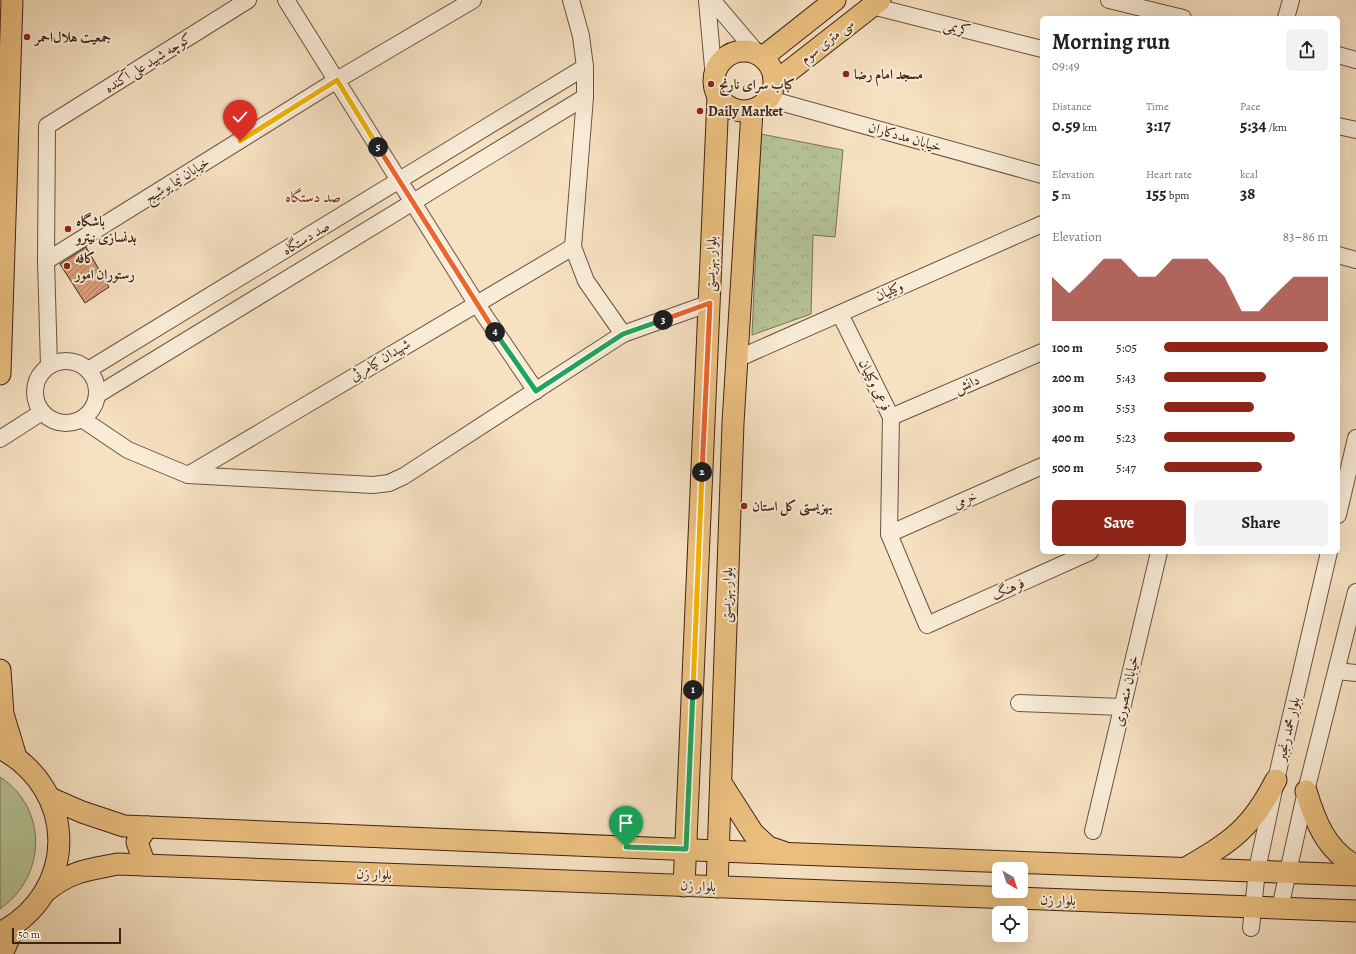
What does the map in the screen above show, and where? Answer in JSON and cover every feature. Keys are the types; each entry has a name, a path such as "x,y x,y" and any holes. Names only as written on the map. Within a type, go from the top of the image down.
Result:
{"main road":[{"path":"0,374 2,220 12,0"},
{"name":"سی متری سوم","path":"760,55 835,0"},
{"name":"سی متری سوم","path":"772,91 876,3"},
{"path":"745,50 760,55 772,68 772,91 761,106 752,111 733,109 725,105 716,88 716,70 727,56 745,50"},
{"name":"بلوار بهزیستی","path":"684,886 710,303 716,88"},
{"name":"بلوار بهزیستی","path":"717,887 733,423 752,111"},
{"path":"705,419 733,423"},
{"path":"0,670 3,714 8,753 29,768 41,782 50,798 57,818 59,845 57,861 46,891 32,910 7,929 2,954"},
{"path":"1186,868 1220,848 1245,828 1257,814 1276,780"},
{"path":"721,783 753,832 768,847 789,854"},
{"path":"1306,791 1314,818 1323,834 1337,853 1356,866"},
{"path":"50,798 82,812 124,826 789,854 1287,871 1356,875"},
{"path":"145,865 137,842 147,827"},
{"name":"بلوار زن","path":"46,891 60,880 77,872 118,864 1356,911"}],"street":[{"name":"کوچه شهید علی آکنده","path":"46,261 47,126 248,0"},
{"path":"286,0 476,303 536,391"},
{"name":"خیابان نیما یوشیج","path":"46,261 337,80 473,0"},
{"path":"571,0 581,36 585,67 585,97 573,247 586,281 623,334"},
{"path":"707,0 716,88"},
{"path":"712,0 760,55"},
{"path":"1109,0 1136,8 1174,16"},
{"path":"1287,16 1291,0"},
{"name":"کریمی","path":"876,3 1040,48"},
{"path":"1340,56 1356,60"},
{"name":"صد دستگاه","path":"88,370 585,67"},
{"name":"خیابان مددکاران","path":"772,91 1040,174"},
{"name":"صد دستگاه","path":"97,395 585,97"},
{"path":"1340,126 1356,130"},
{"name":"وکیلیان","path":"737,359 1040,225"},
{"name":"شهیدان کیامرثی","path":"188,475 476,303 573,247"},
{"path":"1340,256 1356,260"},
{"path":"46,261 49,366"},
{"path":"82,418 128,450 188,475 373,485 389,484 404,476 623,334 710,303"},
{"name":"فرعی وکیلیان","path":"840,314 891,417 889,534"},
{"name":"دانش","path":"891,417 1040,353"},
{"path":"69,360 80,364 88,370 94,377 97,395 89,412 82,418 71,422 60,423 50,419 42,412 36,401 35,387 39,375 49,366 58,361 69,360"},
{"path":"0,439 42,412"},
{"path":"1340,506 1356,438"},
{"name":"خرمی","path":"889,534 1040,467"},
{"name":"فرهنگ","path":"889,534 927,625 1086,554"},
{"name":"خیابان منصوری","path":"1093,831 1159,554"},
{"name":"بلوار محمد رنجبر","path":"1251,928 1257,870 1276,780 1329,554"},
{"path":"1280,908 1306,791 1356,592"},
{"path":"1337,671 1356,673"},
{"path":"1019,703 1122,707"}],"green space":[{"path":"761,134 843,150 835,237 813,235 811,314 752,335"},
{"path":"0,777 16,791 27,807 34,824 36,843 33,862 26,879 15,895 0,909"}],"building":[{"path":"86,247 109,287 85,303 60,264"}],"place":[{"name":"جمعیت هلال‌احمر","path":"27,37"},
{"name":"مسجد امام رضا","path":"846,74"},
{"name":"کباب سرای نارنج","path":"711,84"},
{"name":"Daily Market","path":"700,111"},
{"name":"باشگاه بدنسازی نیترو","path":"68,229"},
{"name":"کافه رستوران امور","path":"67,266"},
{"name":"بهزیستی کل استان","path":"744,506"}],"district":[{"name":"صد دستگاه","path":"313,197"}],"route":[{"path":"240,141 337,80 476,303 536,391 623,334 710,303 686,849 626,847"}]}
